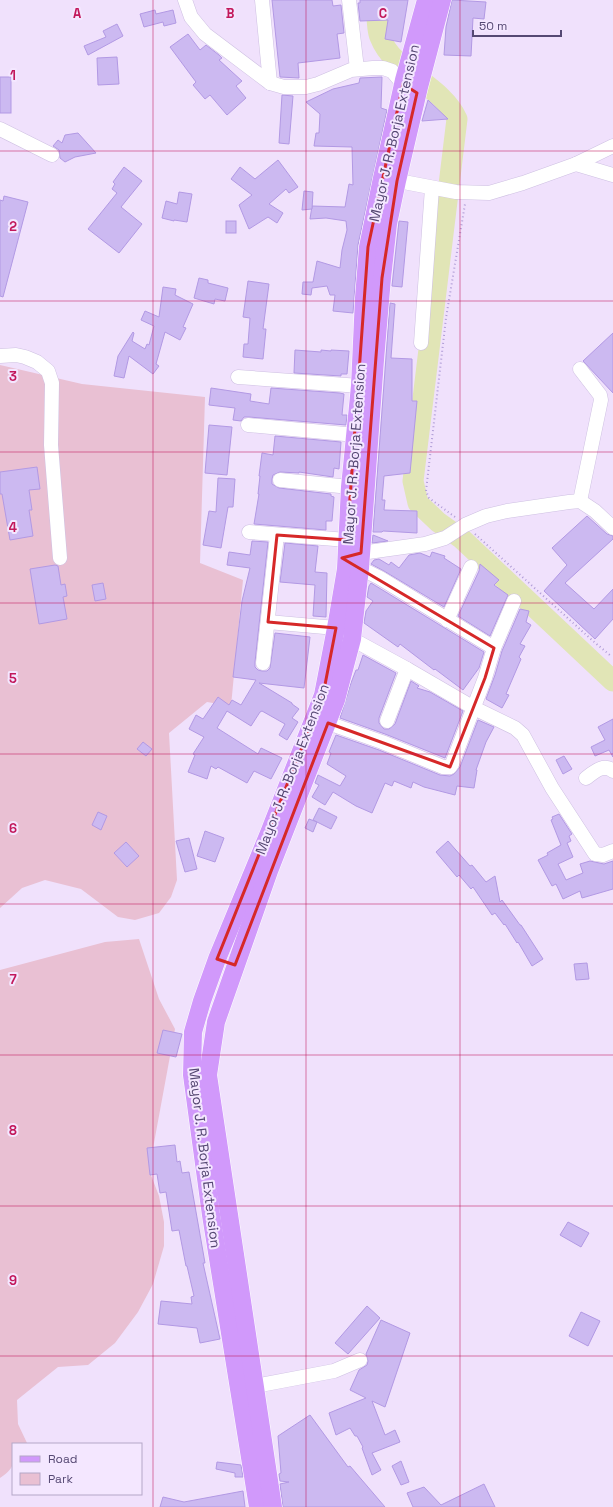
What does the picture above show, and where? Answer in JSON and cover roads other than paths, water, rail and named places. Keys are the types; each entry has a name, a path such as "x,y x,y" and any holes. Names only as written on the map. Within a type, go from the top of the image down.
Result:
{"main road":[{"name":"Mayor J. R. Borja Extension","path":"423,44 426,0"},
{"name":"Mayor J. R. Borja Extension","path":"266,1506 255,1386 208,1075 216,1022 269,871 328,723 336,628 352,557 368,360 364,298 368,247 389,180 411,86 423,44 442,0"},
{"name":"Mayor J. R. Borja Extension","path":"266,1506 211,1215 192,1075 193,1032 217,959 274,819 329,698 352,639 350,487 360,386 368,360"},
{"path":"217,959 236,965"}],"street":[{"path":"185,0 191,17 205,34 270,83 284,87 306,87 318,84 352,70 383,68 392,71 411,86"},
{"path":"262,0 270,83"},
{"path":"349,0 357,69"},
{"path":"0,129 52,155"},
{"path":"389,180 461,193 489,193 576,164 613,146"},
{"path":"576,164 613,175"},
{"path":"421,343 437,189"},
{"path":"0,356 16,355 37,362 48,371 52,383 51,445 60,558"},
{"path":"580,369 600,395 601,400 580,501"},
{"path":"238,377 360,386"},
{"path":"248,425 356,435"},
{"path":"280,480 350,487"},
{"path":"352,557 425,544 445,538 461,528 486,516 507,511 580,501 595,511 613,528"},
{"path":"249,532 277,535 352,557 380,578 446,620 494,648"},
{"path":"263,663 277,535"},
{"path":"446,620 471,567"},
{"path":"328,723 447,767 452,764 485,678 494,648 514,601"},
{"path":"268,622 336,628"},
{"path":"352,639 474,708 515,728 523,735 552,788 594,854 603,855 613,851"},
{"path":"387,721 407,669"},
{"path":"586,778 598,769 604,768 611,769 613,771"},
{"path":"255,1386 334,1371 360,1360"}],"waterway":[{"path":"377,0 378,29 380,37 387,49 406,70 440,96 450,107 457,119 413,481 418,503 438,522 462,539 613,681"}]}
